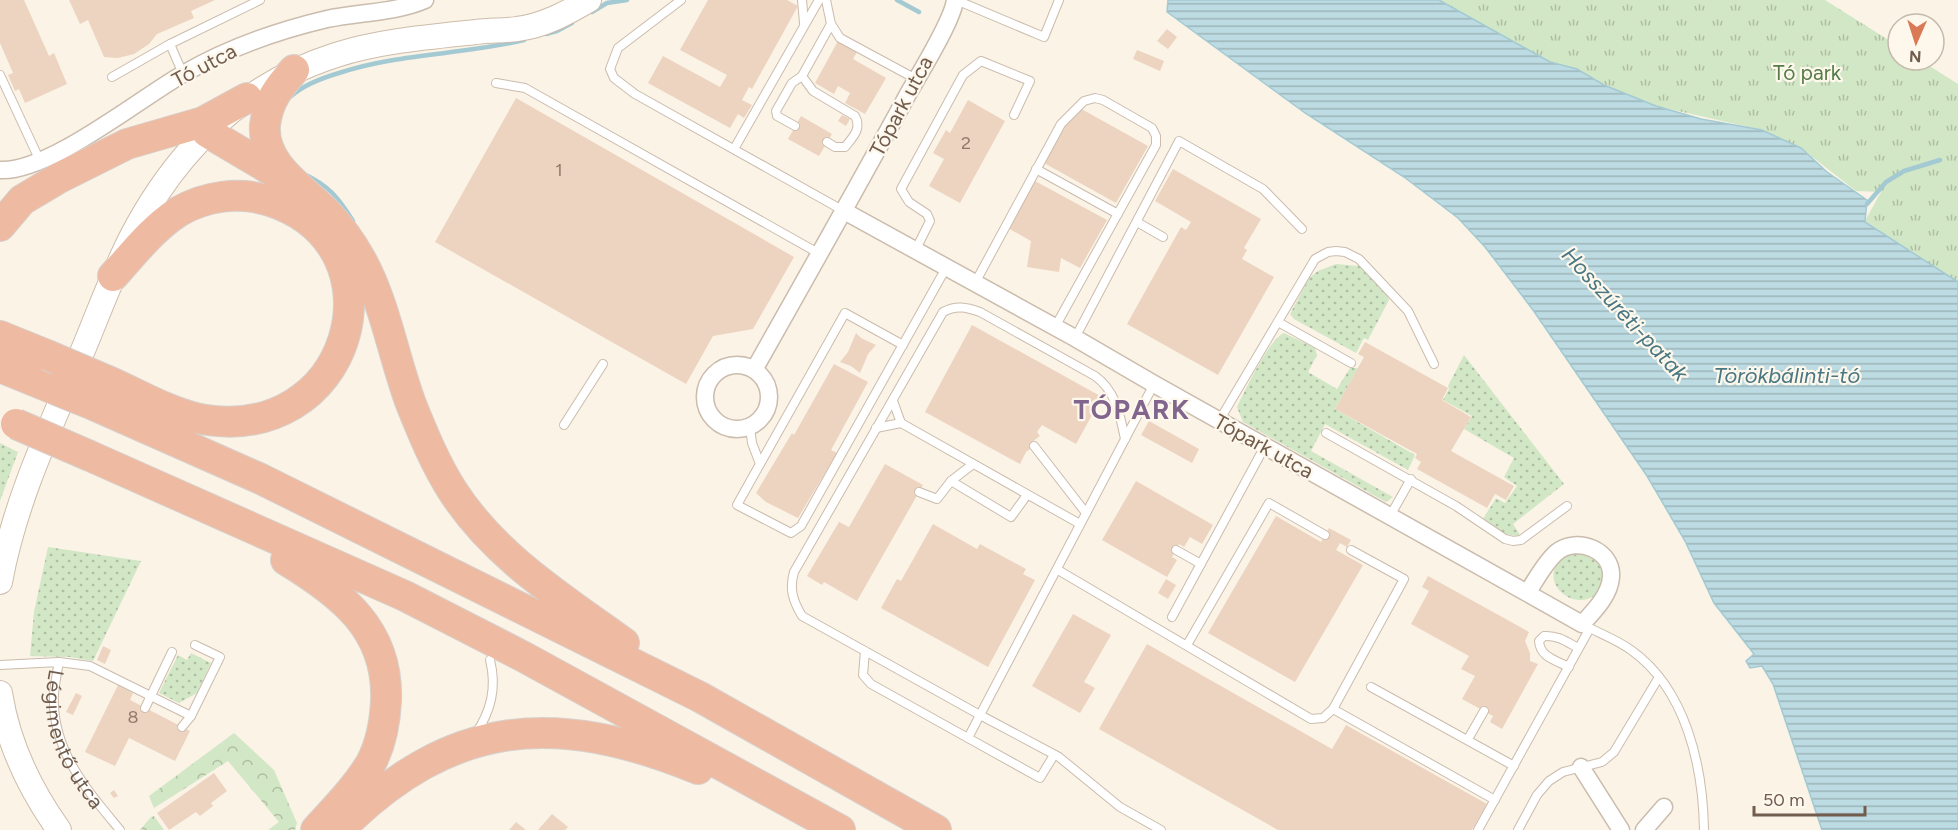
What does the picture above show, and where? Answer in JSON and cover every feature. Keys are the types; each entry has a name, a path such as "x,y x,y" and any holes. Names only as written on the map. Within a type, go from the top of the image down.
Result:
{"highway":[{"path":"294,70 272,96 267,110 265,130 269,153 296,184 334,221 361,259 426,442 441,471 470,515 491,538 542,585 700,697"},
{"path":"0,226 22,200 58,178 128,144 203,122 247,98"},
{"path":"207,132 296,184"},
{"path":"102,394 195,418 232,422 264,417 300,401 320,382 338,354 344,338 349,311 341,267 334,251 320,232 293,211 263,199 247,196 214,198 195,203 178,212 149,235 113,276"},
{"path":"0,336 42,368 102,394 261,479 700,697 936,830"},
{"path":"0,367 42,368"},
{"path":"8,421 405,596 524,657 832,825"},
{"path":"103,461 318,579 354,610 374,640 382,658 387,690 384,725 379,743 364,774 316,830"},
{"path":"339,830 386,788 416,768 467,746 504,736 542,732 565,732 615,741 678,761 832,825"}],"main road":[{"path":"478,31 534,14 550,0"},
{"path":"0,582 6,546 26,485 113,276 131,237 163,184 207,132 247,98 294,70 366,47 478,31 519,29 546,22 589,0"},
{"path":"0,693 3,713 28,782 59,830"}],"street":[{"name":"Tó utca","path":"0,170 12,170 40,161 71,145 183,74 266,36 387,4 412,5 425,0"},
{"name":"Tópark utca","path":"754,370 820,255 916,79 956,0"},
{"name":"Tópark utca","path":"844,211 1075,338 1586,626"},
{"path":"737,365 754,370 764,380 769,393 768,406 761,419 750,427 736,430 722,426 711,417 705,400 708,383 720,370 737,365"},
{"path":"1527,593 1557,552 1568,546 1591,547 1606,560 1611,578 1604,598 1586,626"},
{"path":"1581,767 1621,830"},
{"path":"1644,830 1664,807"}],"lane":[{"path":"112,77 170,44 260,0"},
{"path":"681,0 618,48 610,69 614,78 635,94 844,211"},
{"path":"802,0 804,23"},
{"path":"734,149 819,0"},
{"path":"826,0 831,24 840,38 916,79"},
{"path":"956,0 1044,37 1059,0"},
{"path":"795,126 777,116 776,111 792,83 802,76 831,24"},
{"path":"170,44 183,74"},
{"path":"915,251 930,221 927,214 909,202 901,189 963,75 981,61 1030,81 1014,115"},
{"path":"0,75 40,161"},
{"path":"802,76 813,92 855,116 858,122 858,128 845,147 835,147 827,142"},
{"path":"495,83 525,88 820,255"},
{"path":"975,283 1061,124 1089,98 1103,100 1152,128 1156,136 1155,148 1055,327"},
{"path":"1075,338 1179,141 1263,189 1302,229"},
{"path":"1036,169 1118,214"},
{"path":"1137,222 1163,237"},
{"path":"1219,421 1315,259 1328,252 1345,252 1359,259 1371,269 1408,310 1434,364"},
{"path":"903,345 845,314 737,505 791,533 801,526 903,345 946,268"},
{"path":"1125,439 1113,394 1105,383 990,317 969,308 951,308 943,312 794,572 790,584 795,605 802,616 1054,755 1120,807 1161,830"},
{"path":"1278,322 1351,363"},
{"path":"564,425 603,364"},
{"path":"968,738 1154,384"},
{"path":"893,401 901,423 1080,524"},
{"path":"876,428 901,423"},
{"path":"750,427 752,442 760,464"},
{"path":"1326,433 1411,479 1505,539 1521,540 1567,506"},
{"path":"1034,446 1086,513"},
{"path":"1172,616 1265,446"},
{"path":"919,492 937,500 951,481 973,464"},
{"path":"1390,516 1411,479"},
{"path":"951,481 1011,517 1027,495"},
{"path":"1186,645 1269,502 1325,535"},
{"path":"1176,550 1201,564"},
{"path":"1058,570 1311,719 1323,718 1333,709 1404,579 1351,550"},
{"path":"1478,830 1569,667 1586,626 1632,650 1659,677 1677,705 1695,756 1704,802 1704,830"},
{"path":"1569,667 1539,650 1539,641 1544,636 1551,635 1578,648"},
{"path":"182,727 191,716 220,657 195,645"},
{"path":"865,651 863,675 870,684 1040,778 1054,755"},
{"path":"145,708 172,652"},
{"path":"467,746 487,716 491,704 494,683 490,660"},
{"path":"59,662 90,666 191,716"},
{"name":"Légimentő utca","path":"0,664 59,662 54,711 64,753 120,830"},
{"path":"1518,830 1537,795 1549,781 1563,772 1602,762 1614,752 1659,677"},
{"path":"1371,687 1514,766"},
{"path":"1333,709 1495,800"},
{"path":"1468,739 1484,711"}],"green space":[{"name":"Tó park","path":"1439,0 1825,0 1886,38 1886,72 1939,72 1958,84 1958,284 1865,221 1881,192 1856,191 1801,148 1762,130 1656,106 1550,62"},
{"path":"1336,264 1359,266 1387,295 1389,300 1368,340 1364,338 1356,353 1294,319 1290,314 1309,278 1318,271"},
{"path":"1284,333 1315,348 1317,355 1308,372 1337,389 1350,368 1358,368 1335,409 1415,455 1408,470 1325,424 1311,451 1393,497 1386,502 1243,422 1237,407 1271,345"},
{"path":"1464,355 1564,484 1513,524 1520,535 1505,534 1483,519 1496,498 1505,503 1517,486 1504,477 1514,458 1464,429 1472,416 1443,400"},
{"path":"0,443 18,452 0,501"},
{"path":"48,547 141,561 93,661 70,657 30,656 34,612"},
{"path":"1586,550 1604,568 1601,587 1595,595 1587,599 1569,598 1556,586 1555,567 1563,556"},
{"path":"191,653 211,663 197,693 179,703 159,693 178,655 187,660"},
{"path":"234,733 274,770 297,823 295,830 268,830 279,822 228,761 154,808 149,796"},
{"path":"154,816 164,830 140,830 151,817"}],"water":[{"name":"Törökbálinti-tó","path":"1168,0 1439,0 1550,62 1577,69 1604,85 1656,106 1701,119 1762,130 1801,148 1827,172 1867,200 1865,222 1958,282 1958,830 1822,830 1773,684 1762,666 1750,668 1746,661 1754,654 1714,603 1685,541 1647,476 1533,310 1485,247 1458,218 1404,177 1305,113 1167,12"}],"building":[{"path":"0,0 24,0 49,56 54,53 67,84 25,103 19,89 15,91 8,75 13,73 0,43"},
{"path":"69,0 215,0 191,11 194,18 157,34 149,44 134,54 118,58 104,57 88,20 80,24"},
{"path":"708,0 787,0 798,6 752,89 749,87 742,100 752,105 744,118 738,114 730,128 648,83 663,56 720,87 727,75 680,50"},
{"path":"1167,29 1177,37 1168,49 1157,41"},
{"path":"838,41 857,52 853,59 886,78 865,114 845,103 850,93 838,86 834,94 815,83"},
{"path":"1137,50 1164,61 1160,71 1133,59"},
{"path":"516,98 794,257 753,329 713,336 686,384 435,242"},
{"path":"968,100 1005,121 960,203 929,186 944,159 933,153 946,130 950,133"},
{"path":"1076,106 1148,146 1116,203 1044,163"},
{"path":"842,115 850,119 846,126 838,121"},
{"path":"801,116 832,134 819,156 788,139"},
{"path":"1173,169 1261,219 1244,248 1247,250 1242,259 1274,277 1218,375 1127,324 1181,227 1186,230 1191,222 1155,201"},
{"path":"1035,181 1107,220 1080,268 1061,258 1059,272 1027,267 1031,241 1008,228"},
{"path":"972,325 1102,397 1076,444 1042,425 1037,432 1040,436 1032,442 1034,446 1026,452 1020,464 925,412"},
{"path":"856,333 876,345 868,354 860,373 840,362 848,352"},
{"path":"1365,342 1448,388 1442,400 1471,417 1451,451 1514,486 1506,500 1495,494 1487,508 1417,469 1421,462 1415,458 1417,454 1335,409 1364,357 1358,354"},
{"path":"834,364 868,382 831,450 837,453 798,518 766,502 756,493 792,433 794,435"},
{"path":"1149,421 1199,449 1192,463 1141,435"},
{"path":"885,464 923,485 857,601 824,582 822,585 807,576 839,522 849,527"},
{"path":"1136,481 1213,525 1202,544 1190,537 1184,547 1179,544 1172,557 1177,560 1167,577 1102,540"},
{"path":"1276,516 1321,542 1329,528 1351,540 1347,547 1340,543 1336,550 1363,565 1295,682 1208,633"},
{"path":"933,524 977,549 980,544 1026,569 1023,574 1035,580 988,667 881,608 897,579 901,581"},
{"path":"1428,576 1529,632 1525,641 1530,653 1530,661 1538,664 1502,729 1490,722 1493,716 1462,699 1475,676 1461,669 1469,656 1411,624 1429,591 1422,587"},
{"path":"1166,579 1176,585 1168,599 1158,593"},
{"path":"1073,614 1111,635 1084,682 1095,688 1080,713 1032,686"},
{"path":"1147,644 1332,749 1346,725 1487,804 1472,830 1278,830 1099,729"},
{"path":"103,646 111,650 105,664 97,660"},
{"path":"118,685 133,693 130,700 190,731 175,761 129,738 115,766 85,752"},
{"path":"76,693 82,696 73,715 66,712"},
{"path":"214,773 227,791 211,803 213,806 200,816 196,812 169,830 157,813"},
{"path":"114,790 118,796 114,798 110,793"},
{"path":"552,814 568,827 565,830 538,830"},
{"path":"516,822 526,830 509,830"}],"waterway":[{"path":"592,12 607,3 627,0"},
{"path":"897,0 919,12"},
{"path":"546,34 572,23"},
{"path":"290,97 313,82 362,66 524,40"},
{"path":"1867,204 1886,182 1904,171 1940,160"},
{"path":"304,174 332,193 353,221"}],"district":[{"name":"TÓPARK","path":"1132,409"}],"water label":[{"name":"Hosszúréti-patak","path":"1625,314"}]}
